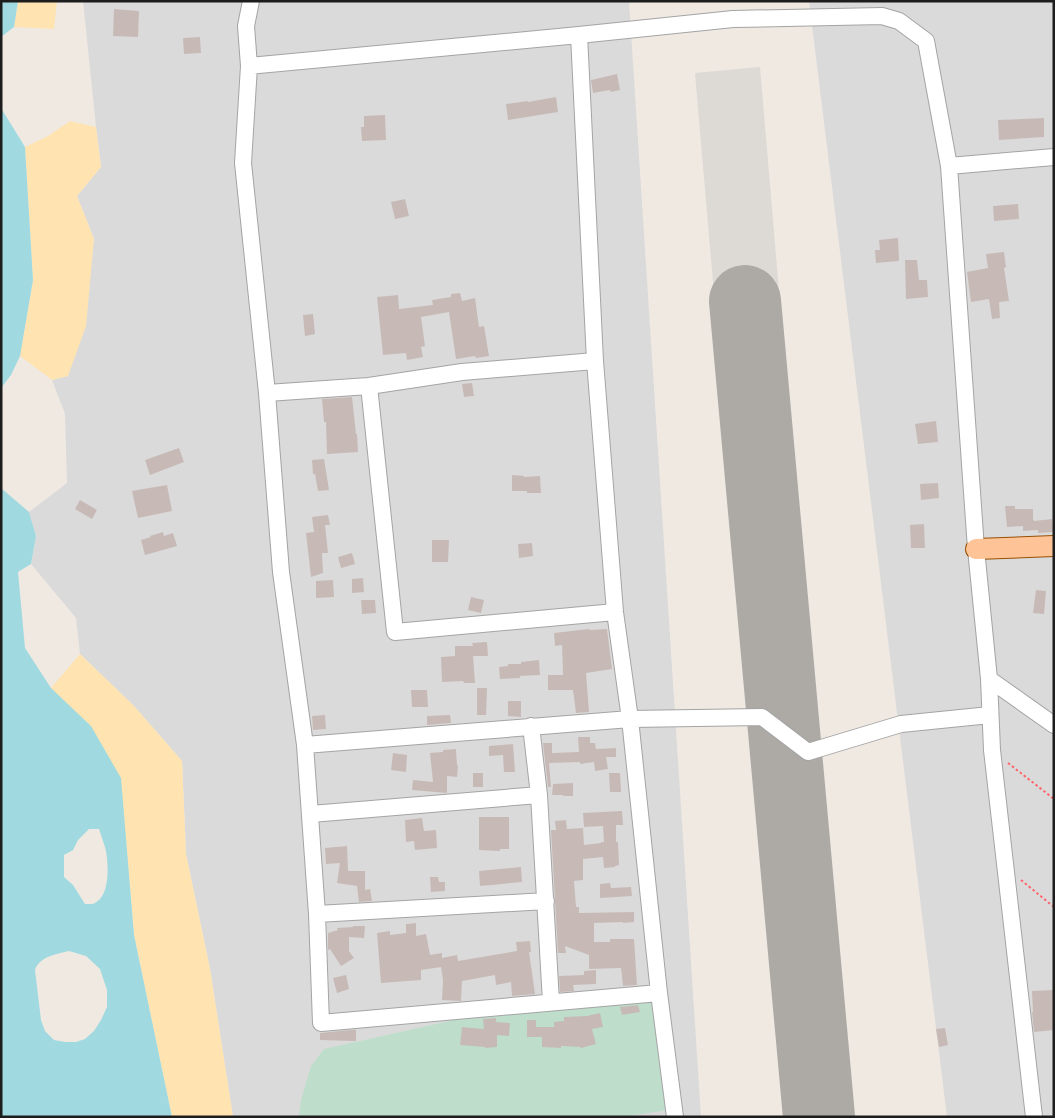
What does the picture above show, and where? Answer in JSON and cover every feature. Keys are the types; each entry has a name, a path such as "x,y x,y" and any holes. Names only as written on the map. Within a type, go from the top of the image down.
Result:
{"main road":[{"path":"976,549 1054,546"}],"street":[{"path":"251,1 246,26 249,66 243,163 267,393 281,572 305,745 321,1024 660,993"},
{"path":"249,66 733,19 882,16 899,21 926,41 949,166 976,549 989,679 992,750 1034,1117"},
{"path":"579,35 595,361 615,612 630,719 675,1117"},
{"path":"949,166 1054,157"},
{"path":"267,393 369,386 462,372 595,361"},
{"path":"369,386 394,632 615,612"},
{"path":"989,679 1054,725"},
{"path":"305,745 630,719 762,717 808,752 900,724 990,715"},
{"path":"531,726 539,795 551,1002"},
{"path":"310,814 539,795"},
{"path":"316,914 546,900"}],"path":[{"path":"992,750 1054,799"},
{"path":"1006,868 1054,907"}],"shaded area":[{"path":"83,1 629,1 701,1117 233,1117 210,969 186,854 182,761 134,706 80,654 76,618 31,564 36,536 29,512 67,483 65,414 52,380 68,376 94,239 77,196 101,167"},
{"path":"809,1 1054,1 1054,1117 947,1117"},
{"path":"760,67 849,1117 785,1117 695,73"}],"green space":[{"path":"658,996 675,1109 622,1117 299,1117 301,1100 311,1066 324,1049 494,1011"}],"sand":[{"path":"18,1 57,1 54,29 14,27"},
{"path":"70,121 96,127 101,167 77,196 94,239 86,326 68,376 52,380 20,356 33,280 25,147 48,136"},
{"path":"80,654 134,706 182,761 186,854 210,969 233,1117 172,1117 134,935 126,841 51,688"}],"water":[{"path":"1,1 18,1 14,27 1,37"},
{"path":"1,108 25,147 33,280 20,356 11,375 1,388"},
{"path":"1,488 29,512 36,536 31,564 18,572 25,648 51,688 91,726 121,778 134,935 172,1117 1,1117","holes":["89,829 99,829 105,847 108,870 106,888 103,895 98,901 92,904 85,904 73,885 64,877 64,855 73,850 78,840","69,951 86,956 100,969 107,990 107,1007 101,1020 94,1031 85,1039 76,1042 54,1040 45,1031 41,1020 35,970 44,959"]}],"building":[{"path":"114,9 139,11 138,37 113,36"},
{"path":"200,37 201,53 184,54 183,38"},
{"path":"617,74 620,90 593,93 591,80"},
{"path":"556,97 558,112 508,120 506,104"},
{"path":"385,115 386,140 362,141 361,127 364,127 364,116"},
{"path":"1044,118 1044,137 999,140 998,120"},
{"path":"405,199 409,216 395,219 391,202"},
{"path":"1018,204 1019,219 994,221 993,206"},
{"path":"898,238 899,261 876,263 875,250 880,250 879,240"},
{"path":"1004,252 1006,267 1004,268 1009,301 999,302 1000,318 992,319 989,299 971,302 967,272 988,268 986,254"},
{"path":"905,260 917,260 919,280 927,280 928,297 906,299"},
{"path":"460,293 462,301 475,298 479,327 484,326 489,356 456,359 449,312 421,317 425,346 421,347 423,357 407,360 406,353 383,355 377,297 398,295 399,309 433,305 432,300 451,297 451,294"},
{"path":"313,314 315,334 305,336 303,315"},
{"path":"472,383 474,396 464,397 462,384"},
{"path":"352,397 358,452 327,454 326,422 324,422 322,399"},
{"path":"936,421 938,442 918,444 915,424"},
{"path":"179,448 184,462 150,475 145,460"},
{"path":"324,459 329,490 318,491 315,474 313,474 312,460"},
{"path":"512,475 524,477 540,476 541,493 512,491"},
{"path":"938,483 939,498 921,500 920,484"},
{"path":"167,485 172,511 138,518 132,491"},
{"path":"80,500 97,510 92,519 75,509"},
{"path":"1005,506 1015,506 1015,509 1033,509 1034,521 1052,519 1053,532 1023,531 1023,526 1007,527"},
{"path":"328,515 330,525 325,525 328,553 322,553 323,573 311,577 306,533 314,532 312,517"},
{"path":"924,524 925,548 911,548 910,525"},
{"path":"163,532 164,536 173,533 177,546 145,555 141,540"},
{"path":"432,540 449,540 448,562 432,562"},
{"path":"532,543 533,556 519,558 518,544"},
{"path":"352,553 355,564 341,568 338,557"},
{"path":"363,578 364,592 352,593 352,579"},
{"path":"333,580 334,597 316,598 316,581"},
{"path":"1036,590 1046,591 1044,614 1033,613"},
{"path":"471,597 484,600 481,613 468,610"},
{"path":"361,600 375,600 376,613 362,614"},
{"path":"607,629 612,669 586,673 589,712 576,713 573,690 548,690 548,675 563,675 562,645 555,646 554,633"},
{"path":"487,642 488,656 473,656 475,683 464,683 463,681 442,682 441,657 455,656 455,646 473,646 472,643"},
{"path":"539,660 540,675 500,679 499,667"},
{"path":"477,688 487,688 486,715 477,715"},
{"path":"411,690 427,690 428,707 412,707"},
{"path":"508,701 521,701 521,717 508,716"},
{"path":"325,715 326,729 313,730 312,716"},
{"path":"450,715 451,723 427,725 427,716"},
{"path":"578,737 590,737 590,743 595,743 596,749 616,748 616,757 606,757 608,769 595,771 594,762 580,764 580,762 549,763 551,787 548,787 543,743 552,743 552,753 579,752"},
{"path":"513,744 515,772 504,772 503,755 489,756 489,746"},
{"path":"456,749 457,777 447,776 447,793 412,790 413,780 433,782 430,753"},
{"path":"393,753 407,755 406,772 391,770"},
{"path":"473,773 483,773 483,787 473,787"},
{"path":"609,773 620,773 621,792 610,792"},
{"path":"573,783 573,796 552,795 553,784"},
{"path":"622,811 623,825 616,825 619,865 604,868 603,857 583,859 583,880 574,881 576,907 579,907 579,913 634,912 634,922 594,923 594,942 610,942 610,939 634,939 637,985 623,986 621,968 589,969 589,955 565,946 566,953 558,953 551,830 556,830 555,821 566,820 567,829 583,828 584,845 601,843 604,842 603,826 584,827 583,813"},
{"path":"479,817 509,817 509,849 500,849 500,851 479,850"},
{"path":"422,818 424,831 436,830 437,848 415,850 414,841 406,842 405,820"},
{"path":"347,846 348,871 365,871 365,890 370,889 372,901 359,902 357,886 337,883 340,863 326,864 325,848"},
{"path":"521,867 522,882 480,886 479,871"},
{"path":"430,877 438,877 439,882 445,882 445,891 431,892"},
{"path":"610,883 611,888 631,887 632,896 600,898 600,884"},
{"path":"416,923 416,936 426,934 430,955 442,953 442,958 457,955 458,961 517,951 516,942 530,941 531,952 529,952 535,994 512,996 511,982 496,985 495,975 462,981 461,1001 442,1000 443,980 441,967 421,970 421,980 381,983 377,933 390,931 390,935 406,933 406,924"},
{"path":"365,926 364,938 349,937 349,951 354,958 341,966 330,949 328,950 328,933 338,930 337,928"},
{"path":"596,970 596,984 573,985 574,991 560,992 559,976 584,975 584,971"},
{"path":"346,975 349,989 337,993 333,978"},
{"path":"1054,990 1054,1030 1034,1032 1032,991"},
{"path":"638,1005 640,1012 622,1015 620,1007"},
{"path":"600,1013 603,1027 592,1029 596,1044 581,1048 542,1047 542,1037 527,1037 527,1020 536,1020 536,1027 554,1027 554,1022 564,1021 564,1017 587,1016"},
{"path":"496,1018 496,1022 510,1023 509,1036 497,1035 497,1047 485,1048 460,1045 462,1027 484,1029 483,1019"},
{"path":"945,1028 948,1045 939,1047 936,1029"},
{"path":"356,1030 356,1041 320,1040 320,1033"}],"runway":[{"path":"745,301 819,1117"}]}
